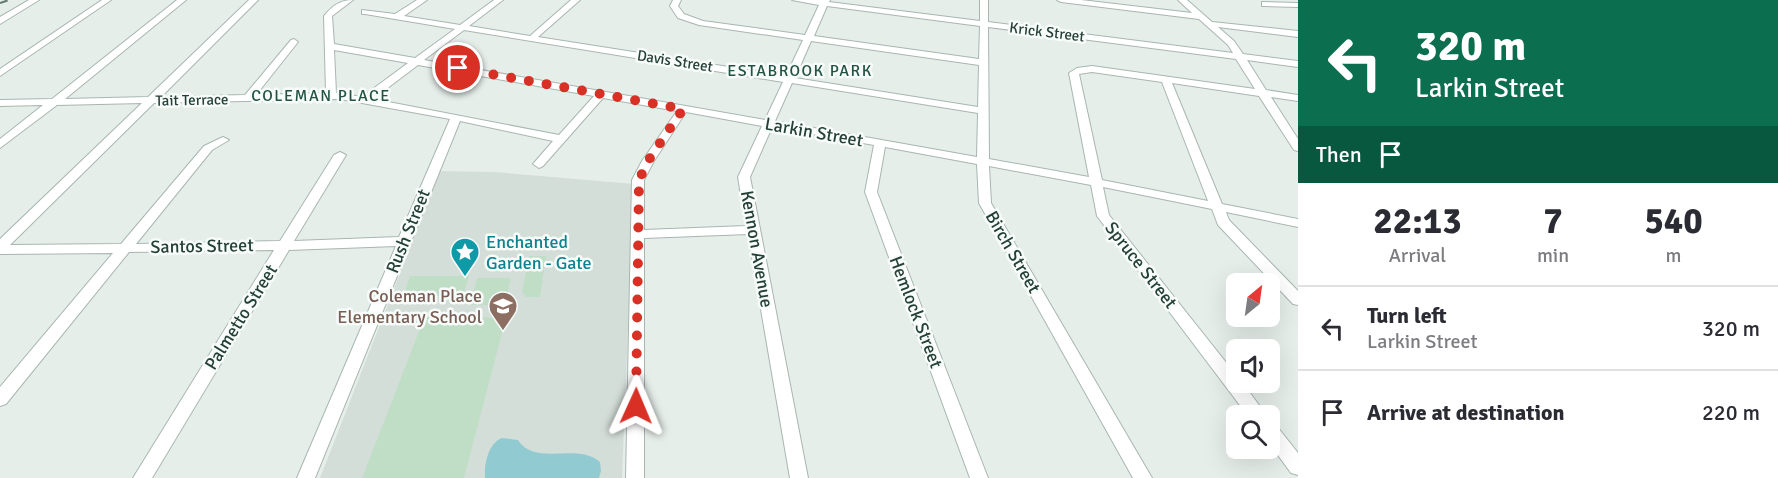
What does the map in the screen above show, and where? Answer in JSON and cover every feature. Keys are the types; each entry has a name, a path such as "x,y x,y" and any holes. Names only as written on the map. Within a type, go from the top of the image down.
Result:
{"street":[{"path":"0,21 35,0"},
{"path":"0,73 107,0"},
{"path":"0,145 182,0"},
{"path":"0,248 254,0"},
{"path":"330,96 328,16 334,9 349,0"},
{"path":"396,17 423,0"},
{"path":"366,99 499,0"},
{"path":"531,39 576,0"},
{"path":"677,0 674,6 678,13 694,21 985,63"},
{"name":"Krick Street","path":"796,0 1298,64"},
{"name":"Birch Street","path":"984,0 982,195 1143,478"},
{"path":"1061,0 1202,17"},
{"path":"1182,0 1231,43 1298,148"},
{"name":"Kennon Avenue","path":"799,478 744,177 825,2"},
{"path":"1265,4 1298,5"},
{"name":"Davis Street","path":"365,12 984,111"},
{"path":"1211,24 1298,34"},
{"path":"247,99 294,42"},
{"name":"Larkin Street","path":"328,46 983,161 1298,223"},
{"name":"Spruce Street","path":"1166,80 1086,69 1074,73 1103,216 1249,405"},
{"path":"1298,98 1166,80 1217,207 1230,230 1298,300"},
{"path":"539,164 600,95"},
{"name":"Tait Terrace","path":"0,103 330,96 366,99 561,139"},
{"path":"634,478 640,173 683,109"},
{"name":"Rush Street","path":"306,478 456,117"},
{"path":"0,399 208,148 223,140"},
{"name":"Hemlock Street","path":"880,143 871,192 978,478"},
{"name":"Palmetto Street","path":"142,478 340,155"},
{"path":"638,234 754,230"},
{"name":"Santos Street","path":"0,248 285,245 404,241"},
{"path":"1280,443 1298,467"}],"shaded area":[{"name":"Coleman Place Elementary School","path":"440,171 494,172 634,184 622,478 320,478"}],"green space":[{"path":"529,256 546,256 540,297 526,297 522,292"},
{"path":"410,276 469,276 463,296 403,296"},
{"path":"477,278 511,278 505,305 470,305"},
{"path":"425,316 506,318 464,478 362,478"}],"water":[{"path":"502,438 518,440 525,448 535,452 591,456 600,462 599,478 485,478 486,461 490,449"}],"railway":[{"path":"0,3 9,0"}],"place":[{"name":"Enchanted Garden - Gate","path":"465,278"},
{"name":"Coleman Place Elementary School","path":"503,332"}],"district":[{"name":"ESTABROOK PARK","path":"800,70"},
{"name":"COLEMAN PLACE","path":"321,95"}],"route":[{"path":"458,68 683,109 640,173 636,406"}]}
